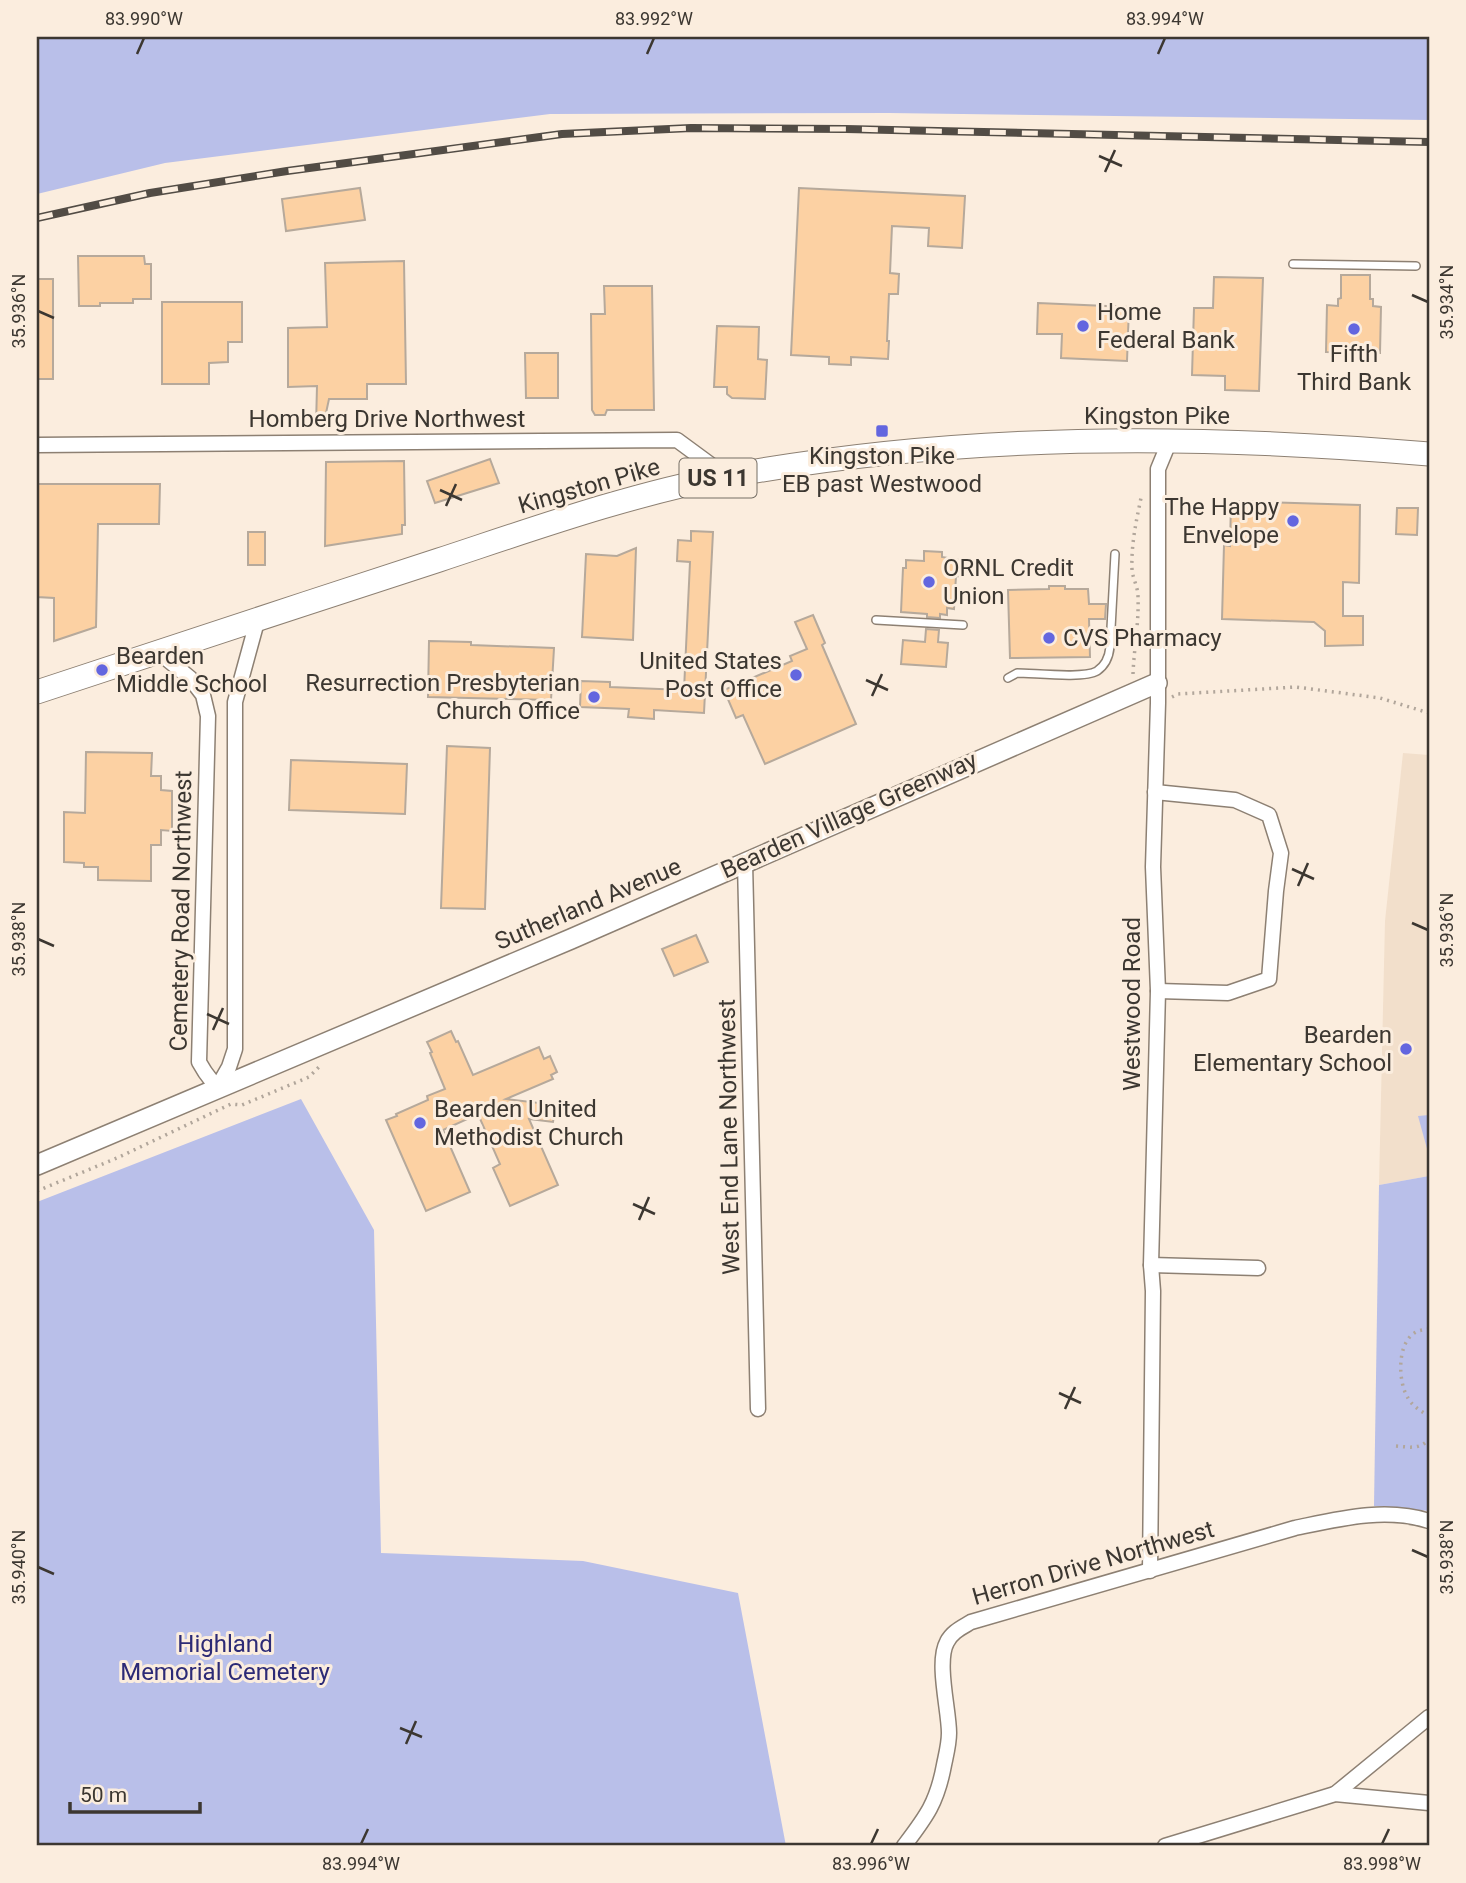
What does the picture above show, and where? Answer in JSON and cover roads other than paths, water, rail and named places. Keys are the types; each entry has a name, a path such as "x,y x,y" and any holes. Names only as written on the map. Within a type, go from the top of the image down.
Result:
{"main road":[{"name":"Kingston Pike","path":"37,692 562,520 726,476 912,450 972,445 1170,440 1429,454"}],"street":[{"name":"Homberg Drive Northwest","path":"37,445 677,440 726,476"},
{"name":"Westwood Road","path":"1150,1571 1151,1265 1158,991 1153,867 1158,469 1170,440"},
{"path":"217,1088 229,1068 235,1049 234,702 258,618"},
{"name":"Cemetery Road Northwest","path":"157,651 190,678 203,695 208,716 200,1062 217,1088"},
{"name":"Sutherland Avenue","path":"37,1165 529,957 1157,683"},
{"path":"1155,792 1235,800 1269,816 1281,853 1269,979 1228,993 1158,991"},
{"name":"West End Lane Northwest","path":"745,863 758,1409"},
{"path":"1151,1265 1258,1268"},
{"name":"Herron Drive Northwest","path":"904,1846 929,1813 944,1767 949,1734 942,1662 945,1645 954,1632 971,1622 1295,1528 1381,1514 1429,1521"},
{"path":"1165,1846 1335,1794 1429,1717"},
{"path":"1335,1794 1429,1803"}],"lane":[{"path":"1293,264 1416,266"},
{"path":"1008,678 1017,673 1085,675 1105,665 1110,647 1115,554"},
{"path":"876,620 963,625"}],"railway":[{"path":"37,218 150,193 287,171 562,134 691,128 846,129 1429,142"}],"place":[{"name":"Home Federal Bank","path":"1083,326"},
{"name":"Fifth Third Bank","path":"1354,329"},
{"name":"Kingston Pike EB past Westwood","path":"882,431"},
{"name":"The Happy Envelope","path":"1293,521"},
{"name":"ORNL Credit Union","path":"929,582"},
{"name":"CVS Pharmacy","path":"1049,638"},
{"name":"Bearden Middle School","path":"102,670"},
{"name":"United States Post Office","path":"796,675"},
{"name":"Resurrection Presbyterian Church Office","path":"594,697"},
{"name":"Bearden Elementary School","path":"1406,1049"},
{"name":"Bearden United Methodist Church","path":"420,1123"}],"park label":[{"name":"Highland Memorial Cemetery","path":"225,1658"}]}
